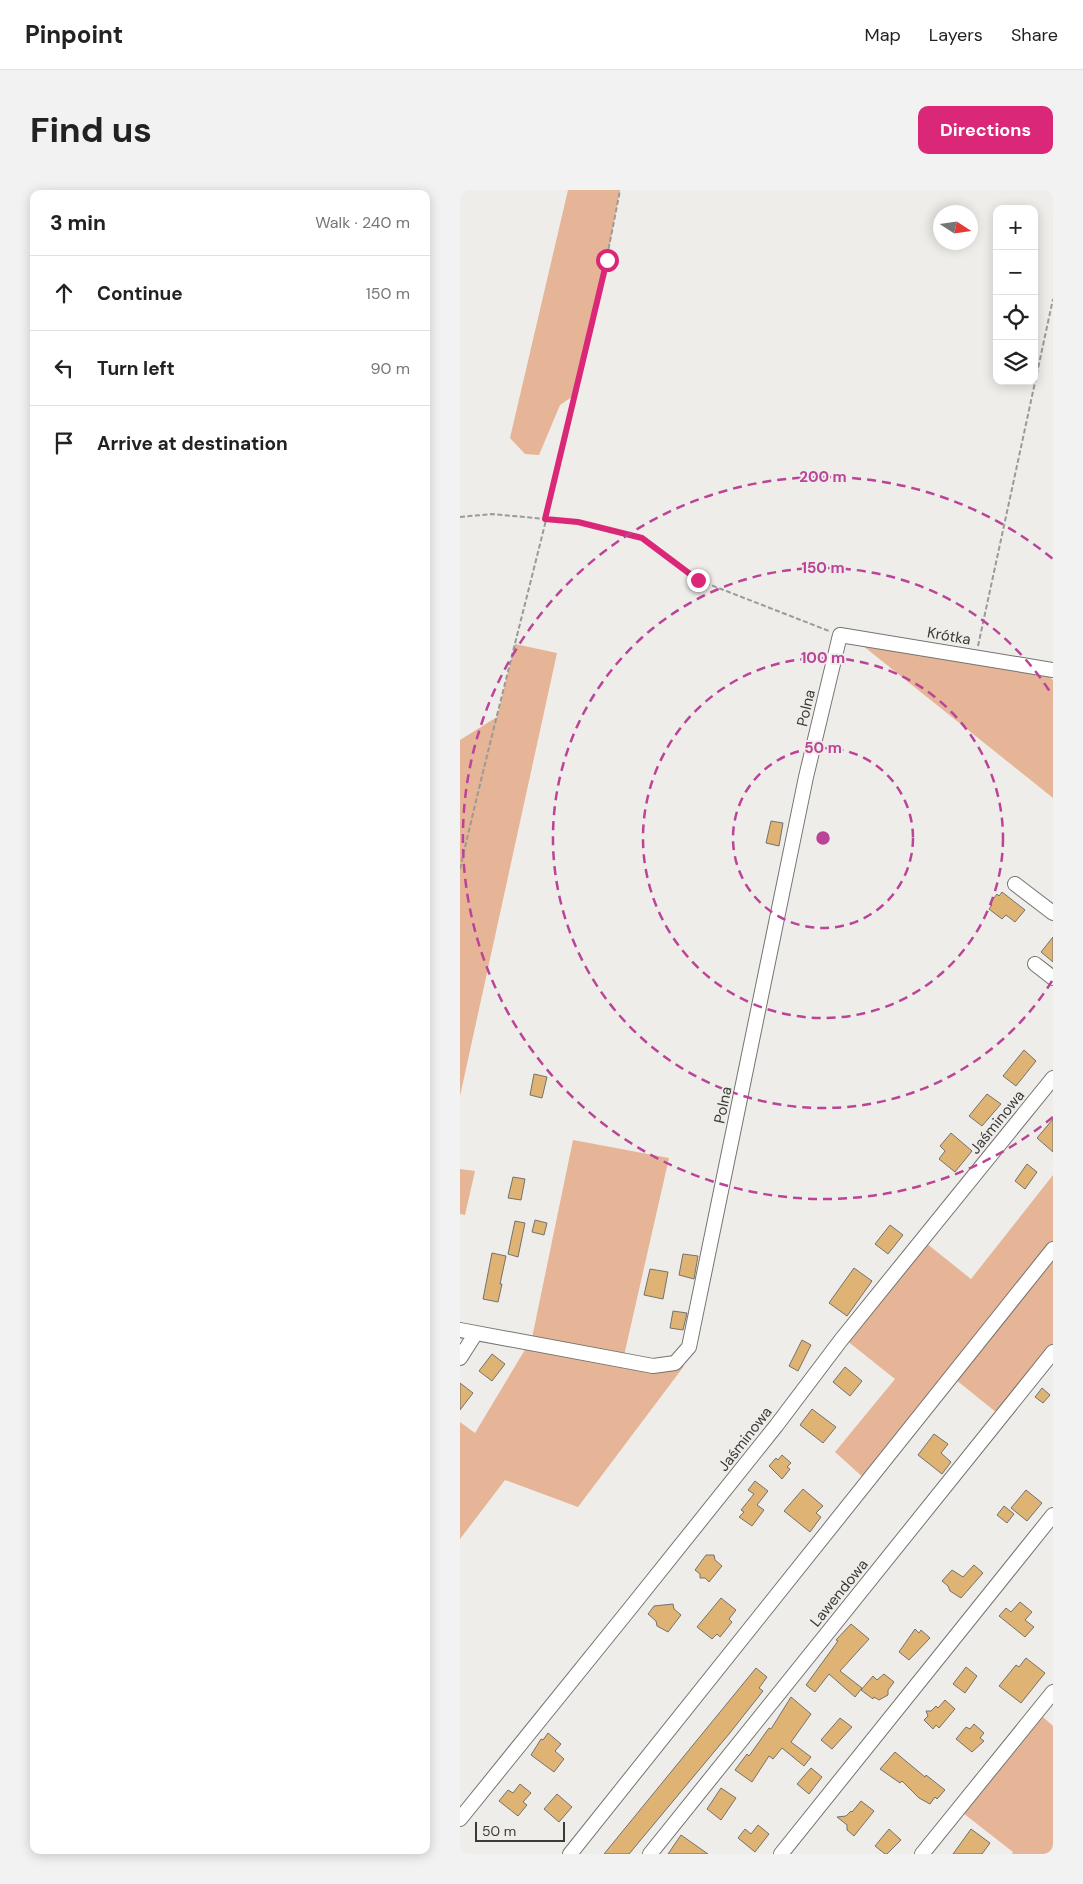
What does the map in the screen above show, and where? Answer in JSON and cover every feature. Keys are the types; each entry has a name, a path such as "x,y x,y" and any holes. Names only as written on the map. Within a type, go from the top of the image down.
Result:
{"street":[{"name":"Krótka","path":"840,635 1053,670"},
{"name":"Polna","path":"460,1330 653,1366 676,1363 689,1347 806,777 840,635"},
{"path":"1015,884 1053,913"},
{"path":"1035,964 1053,978"},
{"name":"Jaśminowa","path":"460,1819 776,1426 841,1340 1053,1078"},
{"path":"570,1854 1053,1249"},
{"path":"460,1358 476,1333"},
{"name":"Lawendowa","path":"650,1854 1053,1352"},
{"path":"781,1854 1053,1516"},
{"path":"922,1854 1053,1692"}],"path":[{"path":"460,869 605,270 620,190"},
{"path":"975,657 1053,299"},
{"path":"460,517 492,514 578,522 642,538 698,580 840,635"}],"shaded area":[{"path":"568,190 620,190 607,260 576,394 560,405 539,455 525,454 510,438"},
{"path":"852,637 1044,673 1053,680 1053,798"},
{"path":"515,644 557,653 460,1096 460,740 497,717"},
{"path":"573,1140 669,1158 623,1360 675,1363 684,1366 578,1507 505,1480 460,1539 460,1422 475,1433 532,1338"},
{"path":"460,1169 475,1171 465,1215 460,1214"},
{"path":"1053,1175 1053,1349 1002,1417 950,1375 867,1481 835,1452 895,1379 846,1340 926,1243 971,1279"},
{"path":"1043,1717 1053,1726 1053,1854 1012,1854 1013,1852 963,1813"}],"building":[{"path":"771,821 783,823 779,846 766,843"},
{"path":"1002,892 1025,910 1015,922 1006,915 1002,919 989,909 992,905 990,903 997,894 999,896"},
{"path":"1053,937 1053,962 1041,952"},
{"path":"1024,1050 1036,1061 1016,1086 1003,1076"},
{"path":"534,1074 547,1077 542,1098 530,1095"},
{"path":"987,1094 1001,1104 982,1126 969,1116"},
{"path":"1053,1119 1053,1152 1037,1138"},
{"path":"951,1133 972,1151 955,1172 939,1159 945,1151 940,1146"},
{"path":"1027,1164 1037,1172 1025,1189 1015,1181"},
{"path":"513,1177 525,1179 521,1200 508,1198"},
{"path":"535,1220 547,1223 544,1235 532,1232"},
{"path":"515,1221 525,1223 518,1257 508,1254"},
{"path":"890,1225 903,1235 888,1254 875,1244"},
{"path":"492,1253 506,1256 498,1302 483,1299"},
{"path":"683,1254 698,1256 694,1279 679,1275"},
{"path":"854,1268 872,1281 847,1316 829,1303"},
{"path":"650,1269 668,1272 663,1299 644,1295"},
{"path":"673,1311 687,1313 683,1330 670,1328"},
{"path":"802,1340 811,1345 798,1371 789,1366"},
{"path":"492,1354 505,1364 492,1381 479,1371"},
{"path":"845,1367 862,1381 850,1396 833,1382"},
{"path":"460,1383 473,1393 460,1410"},
{"path":"1042,1388 1050,1395 1043,1403 1035,1397"},
{"path":"812,1409 836,1427 823,1443 800,1425"},
{"path":"934,1434 948,1444 941,1453 951,1462 942,1474 918,1455"},
{"path":"782,1455 791,1463 787,1467 790,1469 782,1479 769,1466 776,1458 778,1460"},
{"path":"755,1481 768,1491 757,1505 764,1510 752,1526 739,1517 744,1512 741,1510 754,1494 748,1490"},
{"path":"803,1489 823,1506 816,1513 821,1517 810,1532 784,1511"},
{"path":"1026,1490 1042,1503 1027,1521 1011,1508"},
{"path":"1004,1506 1014,1514 1007,1523 997,1515"},
{"path":"706,1555 714,1555 715,1560 722,1566 709,1582 705,1578 700,1578 700,1574 695,1570"},
{"path":"974,1565 983,1573 961,1598 950,1591 948,1586 942,1581 952,1570 963,1577"},
{"path":"721,1598 736,1610 729,1619 732,1622 720,1637 717,1634 712,1639 697,1627"},
{"path":"1020,1602 1032,1612 1025,1620 1034,1627 1025,1637 999,1616 1006,1608 1011,1612"},
{"path":"673,1604 674,1609 681,1615 668,1632 657,1626 656,1621 648,1614 654,1606"},
{"path":"851,1624 869,1639 840,1671 862,1688 855,1697 829,1674 815,1692 806,1685 838,1641 836,1640"},
{"path":"915,1629 919,1633 921,1630 930,1638 909,1660 899,1652"},
{"path":"1026,1658 1045,1673 1021,1703 999,1686 1016,1665 1019,1667"},
{"path":"966,1667 977,1676 965,1693 953,1684"},
{"path":"756,1668 767,1677 759,1688 763,1691 729,1734 629,1854 604,1854"},
{"path":"884,1674 894,1682 888,1690 888,1695 879,1700 874,1697 873,1699 861,1690 873,1676 877,1680"},
{"path":"791,1697 811,1714 791,1742 811,1757 804,1766 782,1748 773,1759 769,1756 752,1782 735,1770 747,1754 749,1756 769,1728 771,1729"},
{"path":"945,1700 955,1709 939,1728 936,1725 933,1729 924,1720 928,1716 926,1711 931,1711 936,1706 938,1708"},
{"path":"840,1718 852,1727 832,1749 821,1740"},
{"path":"974,1724 984,1733 980,1738 984,1741 972,1752 956,1739 966,1727 970,1729"},
{"path":"548,1733 561,1744 555,1751 564,1759 554,1772 531,1755 541,1739 543,1740"},
{"path":"895,1752 925,1777 926,1775 945,1790 937,1799 935,1797 930,1804 919,1798 902,1781 900,1783 880,1769"},
{"path":"811,1768 822,1777 809,1794 797,1784"},
{"path":"520,1784 531,1793 523,1802 527,1805 518,1816 499,1801 508,1790 513,1793"},
{"path":"721,1788 736,1798 721,1820 707,1809"},
{"path":"557,1794 572,1807 559,1822 544,1809"},
{"path":"861,1801 874,1811 854,1836 847,1830 847,1825 837,1817 846,1816 852,1812"},
{"path":"758,1825 769,1834 755,1852 738,1838 745,1829 751,1834"},
{"path":"889,1829 901,1840 885,1854 875,1846"},
{"path":"971,1829 990,1843 982,1854 953,1854"},
{"path":"681,1835 708,1854 668,1854"}],"route":[{"path":"607,260 545,519 578,522 642,538 698,580"}]}
